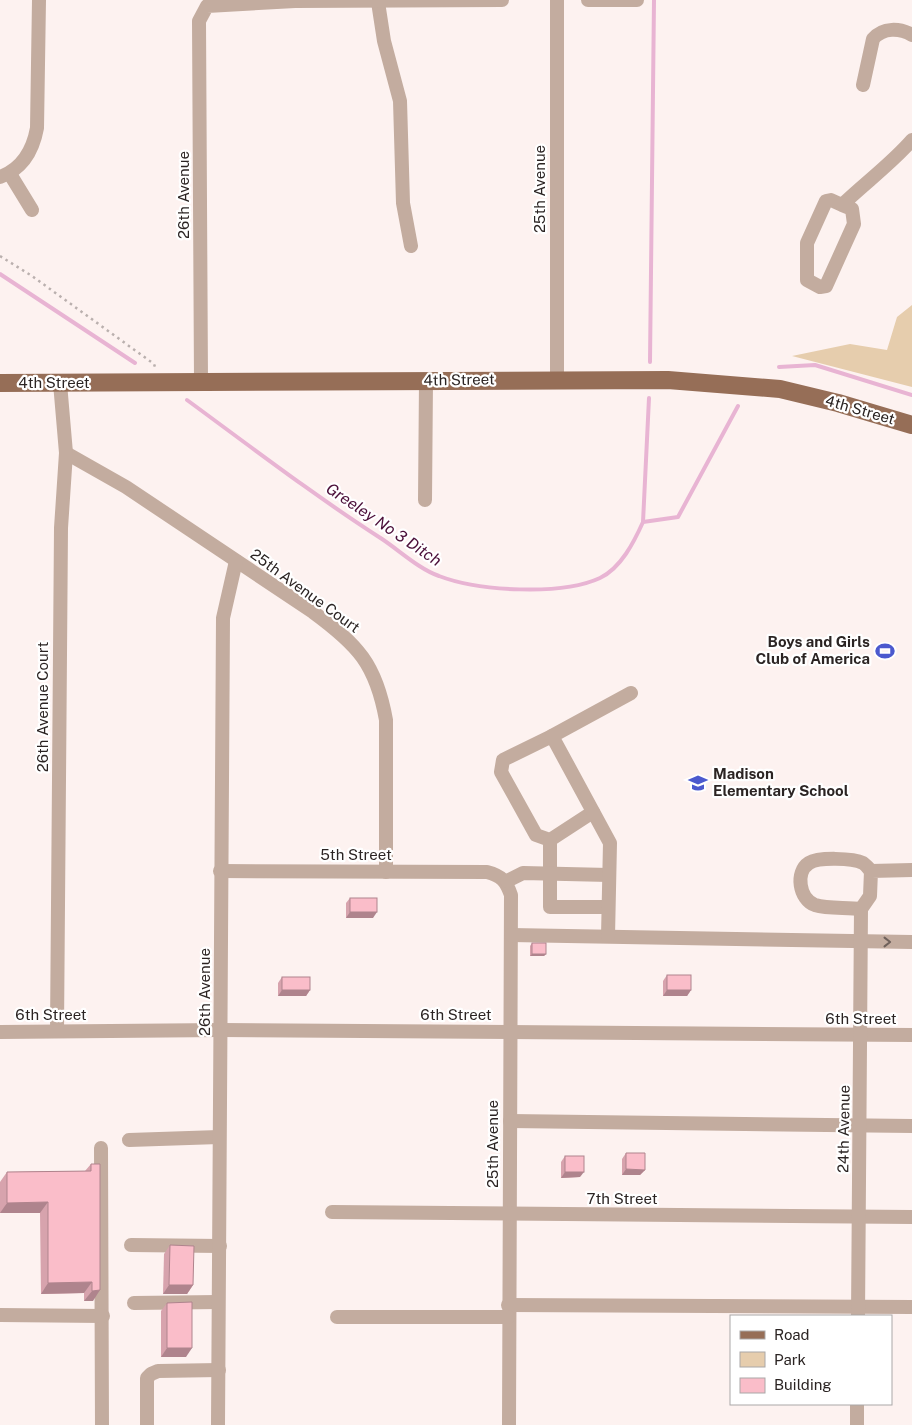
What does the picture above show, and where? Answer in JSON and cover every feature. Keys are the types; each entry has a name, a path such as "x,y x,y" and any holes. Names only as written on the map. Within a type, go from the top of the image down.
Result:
{"main road":[{"name":"4th Street","path":"0,383 668,380 741,384 780,389 912,424"}],"street":[{"path":"32,210 5,175 29,154 37,128 39,0"},
{"path":"411,246 403,203 400,101 384,41 378,2 502,0"},
{"name":"25th Avenue","path":"557,0 557,379"},
{"path":"588,0 636,1"},
{"name":"26th Avenue","path":"201,381 199,21 207,6 228,3 378,2"},
{"path":"863,84 873,39 878,34 896,29 912,35"},
{"path":"842,205 869,179 894,162 912,140"},
{"path":"831,200 842,205 852,209 854,224 826,286 820,287 807,280 807,243 826,201 831,200"},
{"path":"425,500 426,380"},
{"name":"26th Avenue Court","path":"57,1031 61,528 66,452 60,383"},
{"name":"25th Avenue Court","path":"66,452 126,487 236,561 339,631 357,649 373,672 386,720 386,872"},
{"name":"26th Avenue","path":"218,1425 223,618 236,561"},
{"path":"550,840 536,835 501,772 503,760 631,693"},
{"path":"552,736 610,842 608,936"},
{"path":"550,840 593,812"},
{"path":"550,840 550,907 608,908"},
{"path":"871,871 870,896 862,909 816,905 807,900 802,890 802,874 808,864 815,860 862,862 871,871 912,870"},
{"name":"5th Street","path":"220,871 492,873 506,881"},
{"path":"506,881 523,873 609,875"},
{"name":"25th Avenue","path":"506,881 511,895 509,1425"},
{"name":"24th Avenue","path":"858,1311 862,909"},
{"path":"511,935 912,942"},
{"name":"6th Street","path":"0,1032 221,1030 912,1036"},
{"path":"510,1120 912,1126"},
{"path":"129,1140 219,1137"},
{"path":"101,1148 102,1425"},
{"name":"7th Street","path":"332,1212 912,1217"},
{"path":"131,1245 220,1246"},
{"path":"134,1304 218,1302"},
{"path":"337,1317 508,1311 858,1311 912,1307"},
{"path":"0,1315 103,1316"},
{"path":"147,1425 147,1378 151,1374 158,1371 219,1370"},
{"path":"857,1405 857,1425"}],"path":[{"path":"0,256 32,276 154,364"}],"green space":[{"path":"912,305 912,387 792,356 850,344 887,350 897,317"}],"building":[{"path":"350,898 377,898 377,912 350,912"},
{"path":"532,943 546,943 546,954 532,954"},
{"path":"667,975 691,975 691,990 667,990"},
{"path":"282,977 310,977 310,990 282,990"},
{"path":"626,1153 645,1153 645,1170 626,1169"},
{"path":"565,1156 584,1156 584,1172 565,1172"},
{"path":"91,1164 100,1164 100,1290 92,1291 92,1282 48,1283 48,1202 7,1203 7,1172 91,1171"},
{"path":"170,1245 194,1246 193,1285 169,1285"},
{"path":"192,1302 192,1348 167,1348 167,1303"}],"waterway":[{"path":"650,362 654,0"},
{"name":"Greeley No 3 Ditch","path":"0,274 135,363"},
{"name":"Greeley No 3 Ditch","path":"779,367 815,365 912,395"},
{"path":"643,522 649,398"},
{"name":"Greeley No 3 Ditch","path":"187,400 308,489 424,569 439,576 475,585 520,589 564,587 583,584 600,578 608,574 620,561 631,546 643,522 678,517 738,406"}],"place":[{"name":"Boys and Girls Club of America","path":"885,651"},
{"name":"Madison Elementary School","path":"698,783"}]}
